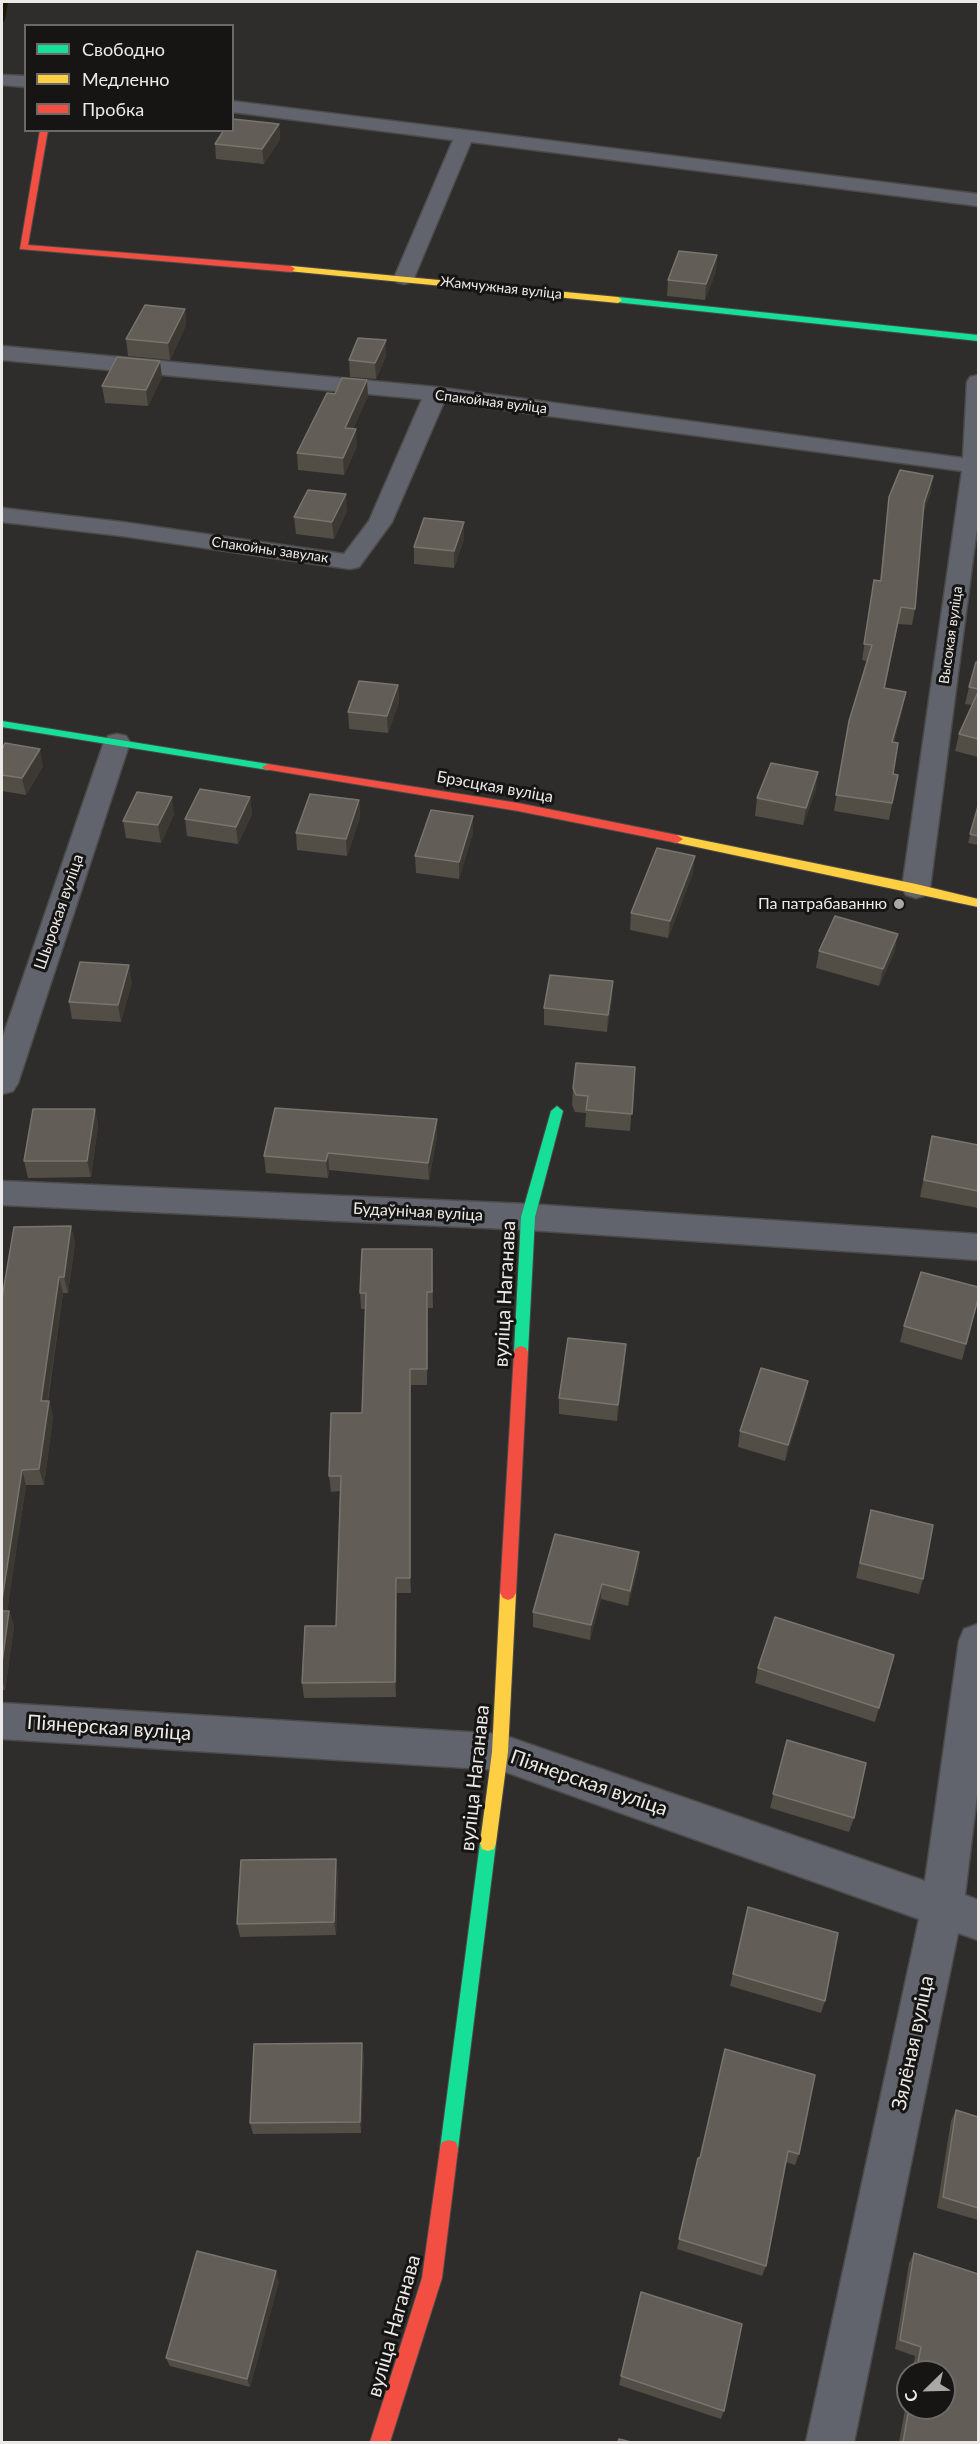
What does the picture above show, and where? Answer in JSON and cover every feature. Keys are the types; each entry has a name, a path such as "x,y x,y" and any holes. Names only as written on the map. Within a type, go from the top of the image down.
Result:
{"street":[{"path":"2,80 24,82"},
{"path":"234,106 978,200"},
{"name":"Жамчужная вуліца","path":"44,132 23,247 404,278 978,338"},
{"path":"404,278 464,136"},
{"name":"Спакойная вуліца","path":"2,352 436,394 976,468"},
{"name":"Высокая вуліца","path":"916,888 976,468 978,382"},
{"name":"Спакойны завулак","path":"2,515 122,529 350,562 380,522 436,394"},
{"name":"Брэсцкая вуліца","path":"2,724 518,807 916,888 978,903"},
{"name":"Шырокая вуліца","path":"2,1083 117,742"},
{"name":"вуліца Наганава","path":"380,2442 432,2278 501,1752 528,1217 557,1111"},
{"name":"Будаўнічая вуліца","path":"2,1193 528,1217 978,1247"},
{"name":"Зялёная вуліца","path":"830,2442 960,1914 978,1641"},
{"name":"Піянерская вуліца","path":"2,1721 501,1752 960,1914"}],"building":[{"path":"234,119 279,124 262,149 215,144 223,132 234,132"},
{"path":"679,251 717,255 706,284 668,280"},
{"path":"145,305 185,309 168,343 126,339"},
{"path":"358,338 386,340 375,363 349,360"},
{"path":"117,357 160,361 146,390 102,386"},
{"path":"342,378 367,380 345,428 356,429 343,458 297,453 327,393 335,394"},
{"path":"900,470 933,476 924,503 915,609 901,607 884,688 906,692 892,742 898,743 893,774 898,775 892,803 836,795 849,721 872,645 864,644 874,580 881,581 889,497"},
{"path":"308,490 346,494 332,522 294,517"},
{"path":"424,518 464,522 454,551 414,547"},
{"path":"976,662 978,662 978,689 969,687"},
{"path":"359,681 398,685 387,716 348,712"},
{"path":"978,692 978,739 959,734"},
{"path":"5,743 40,749 22,778 2,775 2,749"},
{"path":"771,763 818,772 806,808 757,798"},
{"path":"200,789 250,797 236,827 185,819"},
{"path":"137,792 172,797 158,825 123,821"},
{"path":"310,794 359,800 346,839 296,833"},
{"path":"978,806 978,836 970,834"},
{"path":"431,810 473,816 459,862 415,856"},
{"path":"657,848 695,856 670,921 631,913"},
{"path":"835,916 898,934 883,969 819,951"},
{"path":"80,962 129,965 118,1005 69,1002"},
{"path":"550,975 613,981 608,1015 544,1008"},
{"path":"576,1063 635,1067 632,1114 586,1110 588,1096 576,1095 573,1088"},
{"path":"275,1108 437,1119 428,1163 328,1153 326,1161 264,1156"},
{"path":"33,1109 95,1109 87,1161 24,1161"},
{"path":"932,1136 978,1145 978,1191 924,1180"},
{"path":"71,1226 64,1277 59,1277 41,1401 49,1401 39,1469 22,1470 2,1600 2,1298 14,1227"},
{"path":"362,1249 432,1249 432,1292 427,1292 427,1369 410,1369 410,1578 396,1578 395,1682 302,1683 305,1626 336,1626 341,1476 329,1476 331,1413 362,1413 366,1293 360,1293"},
{"path":"921,1272 978,1287 978,1299 966,1344 904,1326"},
{"path":"568,1338 626,1344 618,1405 559,1398"},
{"path":"761,1368 808,1381 788,1445 740,1431"},
{"path":"871,1510 933,1525 923,1579 860,1563"},
{"path":"555,1534 639,1552 630,1591 602,1584 591,1625 533,1612"},
{"path":"2,1611 9,1611 2,1663"},
{"path":"775,1617 894,1655 879,1708 758,1668"},
{"path":"787,1740 866,1763 854,1818 773,1794"},
{"path":"336,1859 334,1922 237,1924 241,1860"},
{"path":"748,1907 838,1933 825,2001 733,1974"},
{"path":"362,2043 360,2122 250,2123 254,2044"},
{"path":"725,2049 815,2075 799,2154 788,2151 766,2266 679,2239"},
{"path":"956,2110 978,2117 978,2208 943,2197"},
{"path":"197,2251 276,2271 247,2379 166,2358"},
{"path":"914,2253 978,2274 978,2442 903,2442 907,2420 956,2420 956,2360 918,2360 921,2347 900,2340"},
{"path":"641,2292 742,2324 724,2411 621,2376"}],"waterway":[{"path":"2,19 5,2"}],"traffic: fast":[{"path":"618,300 978,338"},
{"path":"2,724 268,767"},
{"path":"521,1352 528,1217 557,1111"},
{"path":"449,2149 488,1843"}],"traffic: slow":[{"path":"291,269 618,300"},
{"path":"677,839 978,903"},
{"path":"488,1843 500,1752 508,1593"}],"traffic: jam":[{"path":"44,132 23,247 291,269"},
{"path":"268,767 518,807 677,839"},
{"path":"508,1593 521,1352"},
{"path":"380,2442 432,2278 449,2149"}],"place":[{"name":"Па патрабаванню","path":"899,904"}]}
